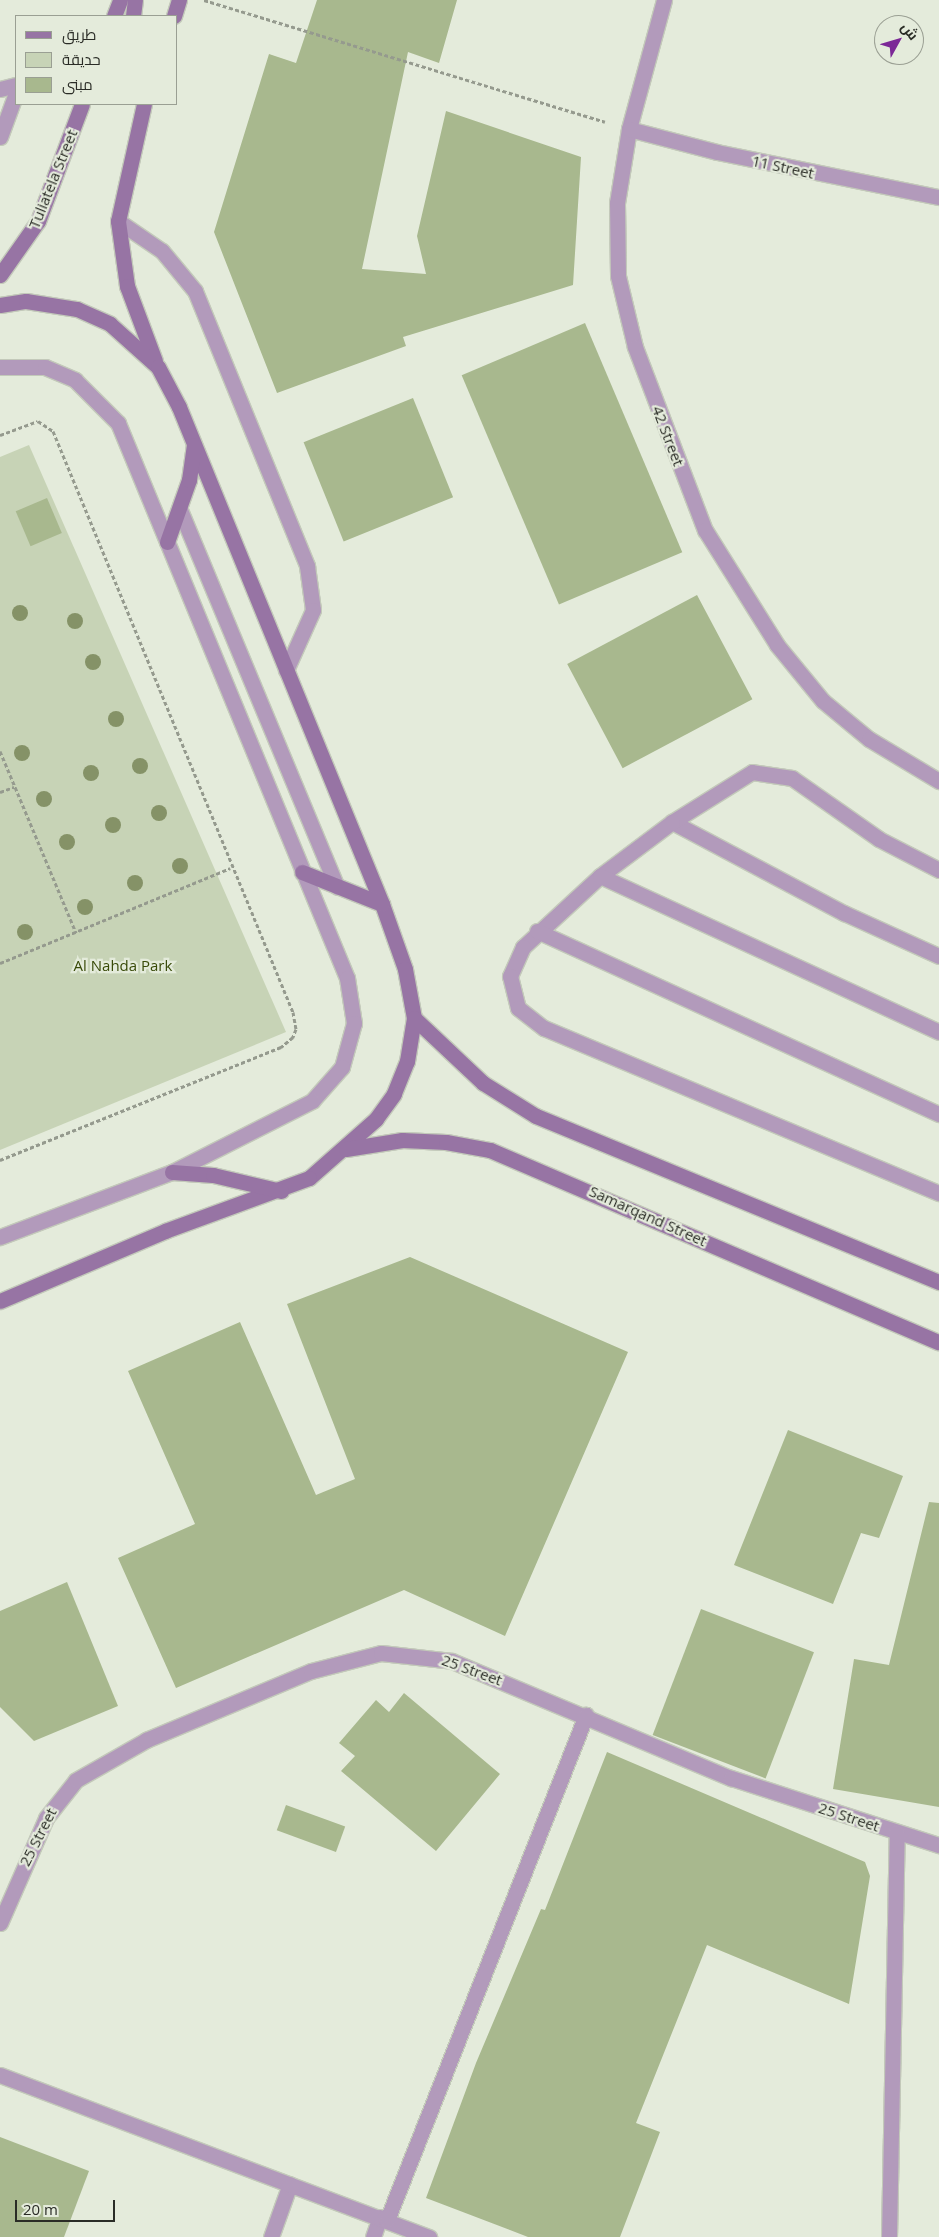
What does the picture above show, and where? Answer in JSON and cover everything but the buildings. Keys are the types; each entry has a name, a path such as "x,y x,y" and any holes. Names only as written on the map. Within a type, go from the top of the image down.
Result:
{"street":[{"path":"114,15 120,0"},
{"path":"133,15 135,0"},
{"path":"174,15 179,0"},
{"name":"42 Street","path":"664,0 629,129 617,203 624,310 705,530 777,646 823,701 869,739 939,781"},
{"path":"0,89 15,85"},
{"path":"0,137 15,96"},
{"name":"Tuliatela Street","path":"0,275 38,221 82,105"},
{"path":"0,1301 165,1231 281,1191 309,1178 346,1149 394,1094 407,1061 414,1018 405,969 382,904 194,445 158,367 127,286 118,221 144,105"},
{"name":"11 Street","path":"629,129 735,156 939,197"},
{"path":"118,221 162,251 195,291 306,566 313,610 286,670"},
{"path":"0,305 26,301 77,309 110,324 158,367"},
{"path":"0,367 45,367 76,380 100,400 118,423 353,1000 351,1045 342,1067 312,1101 172,1172 0,1237"},
{"path":"168,542 180,510 194,445"},
{"path":"180,510 337,887"},
{"path":"939,870 879,839 780,773 740,777 672,822 600,876 537,932 514,960 510,976 518,1008 529,1020 939,1193"},
{"path":"672,822 836,909 939,956"},
{"path":"302,872 382,904"},
{"path":"600,876 939,1032"},
{"path":"537,932 939,1114"},
{"path":"414,1018 477,1078 536,1116 939,1282"},
{"name":"Samarqand Street","path":"346,1149 402,1140 446,1142 490,1150 939,1342"},
{"path":"172,1172 213,1175 281,1191"},
{"name":"25 Street","path":"0,1923 46,1818 76,1780 146,1740 345,1659 390,1653 452,1661 586,1715 731,1778 939,1844"},
{"path":"373,2237 384,2219 586,1715"},
{"path":"889,2237 897,1832"},
{"path":"0,2075 429,2237"},
{"path":"271,2237 290,2184"}],"path":[{"path":"203,0 629,129"},
{"path":"0,435 38,421 53,430 231,868 294,1012 293,1037 281,1047 0,1160"},
{"path":"0,751 76,932"},
{"path":"0,792 14,787"},
{"path":"0,963 231,868"}],"green space":[{"name":"Al Nahda Park","path":"29,445 286,1032 0,1150 0,457"}]}
